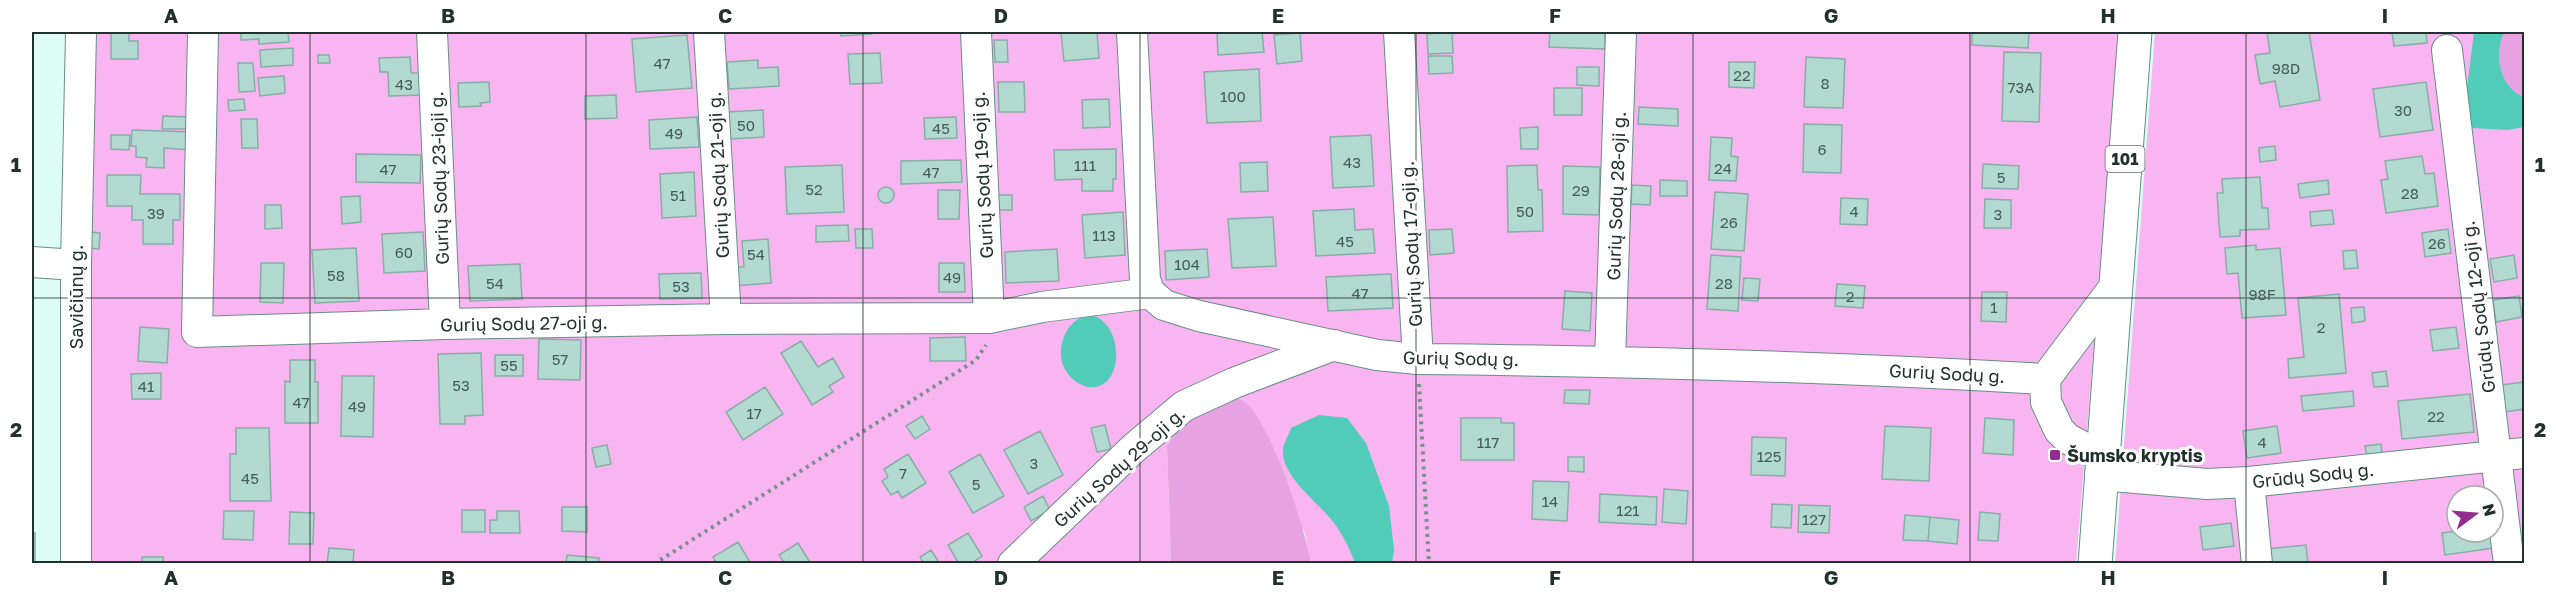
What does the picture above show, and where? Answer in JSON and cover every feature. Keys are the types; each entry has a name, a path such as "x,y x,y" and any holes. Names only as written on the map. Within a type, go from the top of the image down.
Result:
{"main road":[{"name":"101","path":"2095,564 2135,32"}],"street":[{"name":"Savičiūnų g.","path":"76,564 76,265 81,32"},
{"name":"Gurių Sodų 27-oji g.","path":"203,32 197,332 445,324 726,319 989,318 1042,307 1150,293"},
{"name":"Gurių Sodų 23-ioji g.","path":"432,32 445,324"},
{"name":"Gurių Sodų 21-oji g.","path":"710,32 726,319"},
{"name":"Gurių Sodų 19-oji g.","path":"976,32 989,318"},
{"path":"1132,32 1145,280 1150,293"},
{"name":"Gurių Sodų 17-oji g.","path":"1400,32 1418,359"},
{"name":"Gurių Sodų 28-oji g.","path":"1610,361 1621,32"},
{"name":"Grūdų Sodų 12-oji g.","path":"2447,50 2510,455 2509,564"},
{"path":"32,262 76,265"},
{"path":"2101,466 2059,430 2046,402 2045,379 2115,286"},
{"name":"Gurių Sodų g.","path":"1150,293 1164,305 1199,316 1377,355 1418,359 1610,361 1874,369 2045,379"},
{"name":"Gurių Sodų 29-oji g.","path":"1013,564 1134,448 1184,406 1234,383 1334,345"},
{"name":"Grūdų Sodų g.","path":"2101,466 2207,484 2249,482 2510,455"},
{"path":"2249,482 2257,564"}],"path":[{"path":"654,564 976,360 985,349 989,336 989,318"},
{"path":"1418,359 1428,564"}],"shaded area":[{"path":"90,32 2120,32 2076,563 1311,563 1304,530 1167,447 1171,563 83,564"},
{"path":"2155,32 2524,32 2524,563 2115,564"},
{"path":"2474,32 2504,32 2499,60 2509,86 2524,97 2524,127 2507,130 2472,128 2465,104"},
{"path":"2504,32 2524,32 2524,97 2509,86 2501,69 2499,50"},
{"path":"1090,315 1106,324 1115,342 1116,353 1116,363 1108,380 1093,387 1078,383 1072,378 1066,371 1061,356 1064,335 1077,320"},
{"path":"1229,396 1246,403 1267,433 1302,526 1311,563 1171,563 1167,447 1178,431 1193,416 1211,403"},
{"path":"1319,415 1347,418 1366,443 1389,506 1394,550 1392,563 1355,563 1345,540 1334,523 1300,487 1288,469 1283,450 1291,428"}],"building":[{"path":"111,32 129,32 129,41 138,41 138,59 111,59"},
{"path":"241,32 288,32 289,42 259,44 259,39 241,40"},
{"path":"841,32 872,32 872,34 841,36"},
{"path":"1097,32 1099,58 1064,61 1061,33"},
{"path":"1217,32 1262,32 1264,52 1218,55"},
{"path":"1452,32 1453,53 1428,54 1427,34"},
{"path":"1550,32 1605,32 1605,49 1549,47"},
{"path":"1972,32 2029,32 2028,48 1972,45"},
{"path":"2267,32 2309,32 2320,100 2280,107 2275,81 2260,84 2255,55 2270,53"},
{"path":"2392,32 2426,32 2427,43 2394,46"},
{"path":"1300,33 1302,61 1277,64 1274,35"},
{"path":"687,35 692,88 636,92 632,39"},
{"path":"994,40 1007,40 1008,62 995,62"},
{"path":"293,48 293,65 261,67 260,50"},
{"path":"2004,52 2041,53 2039,122 2002,121"},
{"path":"880,53 882,83 850,84 848,54"},
{"path":"318,55 329,55 330,63 318,63"},
{"path":"1428,56 1452,56 1453,73 1429,74"},
{"path":"410,57 411,73 420,73 421,95 389,96 388,72 380,72 379,58"},
{"path":"1806,57 1845,59 1843,108 1804,107"},
{"path":"758,60 758,68 778,67 779,86 729,89 727,62"},
{"path":"1729,62 1755,62 1754,88 1729,87"},
{"path":"238,63 253,63 255,91 239,92"},
{"path":"1577,67 1599,67 1599,86 1577,85"},
{"path":"1259,69 1261,121 1207,123 1204,72"},
{"path":"284,76 285,93 260,96 258,78"},
{"path":"489,82 490,102 480,103 481,106 459,107 458,83"},
{"path":"998,82 1024,82 1025,112 999,112"},
{"path":"2426,82 2433,130 2380,137 2373,89"},
{"path":"1554,88 1582,88 1582,115 1554,115"},
{"path":"616,95 617,118 585,119 585,96"},
{"path":"244,99 245,110 229,111 228,100"},
{"path":"1109,99 1110,127 1083,128 1082,100"},
{"path":"1639,107 1678,109 1678,126 1638,124"},
{"path":"763,110 764,137 730,139 728,112"},
{"path":"163,116 188,117 188,129 162,129"},
{"path":"697,117 699,147 650,149 649,120"},
{"path":"956,117 957,138 925,139 924,118"},
{"path":"241,119 257,119 258,148 242,148"},
{"path":"1804,124 1842,125 1841,173 1803,172"},
{"path":"1538,127 1538,149 1521,149 1520,128"},
{"path":"132,130 192,132 192,150 164,148 164,168 146,167 147,158 136,157 136,146 131,146"},
{"path":"111,135 130,135 129,150 111,149"},
{"path":"1371,135 1374,186 1333,188 1330,137"},
{"path":"1711,137 1732,138 1731,156 1738,157 1736,181 1709,180"},
{"path":"2275,146 2276,160 2260,162 2259,148"},
{"path":"1116,149 1116,179 1113,179 1113,191 1082,191 1082,179 1055,180 1054,150"},
{"path":"356,154 421,155 420,183 356,182"},
{"path":"2422,156 2425,174 2434,173 2438,206 2386,213 2381,180 2388,179 2385,161"},
{"path":"961,160 962,182 901,184 901,161"},
{"path":"1267,162 1268,191 1241,192 1240,163"},
{"path":"1983,164 2019,166 2018,189 1982,188"},
{"path":"842,165 844,212 787,214 785,167"},
{"path":"1537,165 1538,190 1542,190 1543,231 1508,232 1507,166"},
{"path":"1563,166 1600,167 1599,215 1563,214"},
{"path":"694,172 696,216 662,218 660,174"},
{"path":"107,175 141,175 140,194 180,194 180,220 173,220 173,244 143,244 143,220 132,220 132,206 107,206"},
{"path":"2260,177 2262,208 2268,208 2269,229 2240,230 2240,236 2220,237 2217,193 2223,193 2222,179"},
{"path":"1660,180 1687,181 1687,196 1660,196"},
{"path":"2328,180 2329,194 2300,198 2298,184"},
{"path":"1632,185 1651,186 1650,205 1631,204"},
{"path":"883,187 889,187 894,195 892,201 883,203 878,198 878,192"},
{"path":"938,190 960,190 959,219 938,219"},
{"path":"1715,192 1748,194 1744,251 1711,249"},
{"path":"998,195 1012,195 1012,210 999,210"},
{"path":"360,196 361,222 342,224 341,197"},
{"path":"1841,198 1868,199 1867,225 1840,224"},
{"path":"1985,199 2011,200 2011,228 1984,228"},
{"path":"265,205 281,205 282,228 265,229"},
{"path":"1354,209 1355,230 1373,229 1375,253 1316,256 1313,211"},
{"path":"2332,210 2334,224 2311,226 2310,212"},
{"path":"1123,212 1125,255 1085,258 1082,215"},
{"path":"1273,217 1276,266 1232,268 1228,219"},
{"path":"848,225 849,241 816,242 816,226"},
{"path":"855,229 872,229 873,248 856,248"},
{"path":"1452,229 1454,253 1430,255 1429,230"},
{"path":"2448,229 2451,253 2425,257 2422,233"},
{"path":"90,232 100,233 99,249 89,248"},
{"path":"423,232 425,271 384,273 382,234"},
{"path":"768,239 771,283 734,286 733,267 744,267 742,241"},
{"path":"2256,245 2256,250 2280,248 2286,315 2242,318 2238,273 2227,274 2225,248"},
{"path":"356,248 359,301 315,303 312,250"},
{"path":"1057,249 1059,281 1006,283 1005,252"},
{"path":"1207,249 1209,277 1166,280 1165,251"},
{"path":"2356,250 2358,268 2344,269 2343,251"},
{"path":"1711,255 1741,257 1738,311 1707,309"},
{"path":"2514,255 2517,278 2494,282 2490,259"},
{"path":"261,263 284,263 283,303 260,302"},
{"path":"939,263 964,263 965,292 939,292"},
{"path":"520,264 522,299 470,301 468,266"},
{"path":"701,273 702,298 660,299 659,274"},
{"path":"1391,274 1393,308 1328,311 1326,277"},
{"path":"1744,278 1760,279 1758,301 1742,300"},
{"path":"1837,284 1865,286 1863,308 1835,306"},
{"path":"1565,291 1592,293 1590,331 1562,329"},
{"path":"1982,292 2007,292 2006,322 1981,321"},
{"path":"2339,294 2346,373 2289,378 2288,359 2304,357 2298,298"},
{"path":"2519,296 2522,317 2496,322 2493,300"},
{"path":"2364,307 2365,321 2352,323 2351,308"},
{"path":"140,327 169,329 167,363 138,361"},
{"path":"2456,327 2459,348 2433,351 2430,330"},
{"path":"965,337 966,361 930,361 930,338"},
{"path":"539,339 581,340 580,380 538,379"},
{"path":"801,341 818,367 833,358 844,377 829,386 833,392 812,405 781,353"},
{"path":"481,353 483,415 465,416 465,424 440,424 438,354"},
{"path":"495,355 523,355 523,376 495,376"},
{"path":"290,360 315,360 315,382 318,382 318,423 285,423 285,381 290,382"},
{"path":"2386,371 2388,386 2374,387 2372,373"},
{"path":"161,373 161,399 132,399 131,374"},
{"path":"342,376 374,376 373,437 341,436"},
{"path":"2524,382 2524,409 2505,412 2501,385"},
{"path":"765,387 783,414 743,440 726,412"},
{"path":"1565,390 1590,390 1589,404 1564,403"},
{"path":"2353,391 2354,406 2303,411 2301,396"},
{"path":"2470,394 2474,432 2402,439 2398,401"},
{"path":"922,416 930,429 915,439 906,426"},
{"path":"1461,418 1501,418 1501,423 1514,423 1514,460 1461,460"},
{"path":"1985,418 2014,420 2013,455 1983,453"},
{"path":"1105,425 1111,449 1097,452 1091,428"},
{"path":"1885,426 1931,428 1929,481 1882,479"},
{"path":"2277,426 2281,453 2247,458 2243,431"},
{"path":"236,428 269,428 271,501 230,501 230,454 236,454"},
{"path":"1040,431 1063,475 1028,494 1004,450"},
{"path":"1752,437 1786,438 1785,476 1751,475"},
{"path":"2381,444 2382,455 2367,457 2365,446"},
{"path":"607,445 611,464 596,467 592,448"},
{"path":"908,454 926,483 902,498 898,491 891,495 882,481 888,477 884,469"},
{"path":"980,454 1004,496 973,513 949,472"},
{"path":"1568,457 1584,457 1584,472 1568,471"},
{"path":"1533,481 1569,482 1567,521 1532,519"},
{"path":"1664,489 1688,491 1686,524 1662,522"},
{"path":"1600,494 1657,497 1656,525 1599,522"},
{"path":"1043,496 1050,510 1031,521 1024,507"},
{"path":"1772,504 1792,505 1791,528 1771,527"},
{"path":"1799,505 1830,506 1829,533 1798,532"},
{"path":"562,507 587,507 587,532 562,531"},
{"path":"462,510 485,510 485,532 462,532"},
{"path":"224,511 254,511 253,540 223,539"},
{"path":"497,511 519,511 520,533 490,533 490,520 497,520"},
{"path":"290,512 314,513 313,544 289,544"},
{"path":"1980,512 2000,514 1998,541 1978,540"},
{"path":"1905,515 1930,517 1928,541 1903,540"},
{"path":"1930,517 1959,520 1957,544 1928,541"},
{"path":"2231,523 2234,546 2203,550 2200,527"},
{"path":"32,533 35,533 35,564 32,564"},
{"path":"968,533 982,556 970,564 959,564 948,545"},
{"path":"2442,533 2445,533 2445,544 2492,544 2493,548 2445,555"},
{"path":"738,542 751,564 717,564 713,557"},
{"path":"798,543 811,564 785,564 779,555"},
{"path":"2306,545 2308,564 2267,564 2266,549"},
{"path":"329,548 354,550 353,564 327,564"},
{"path":"931,550 940,564 924,564 920,557"},
{"path":"567,555 599,558 598,564 566,564"},
{"path":"142,557 163,557 163,564 142,564"}],"place":[{"name":"Šumsko kryptis","path":"2055,455"}]}
